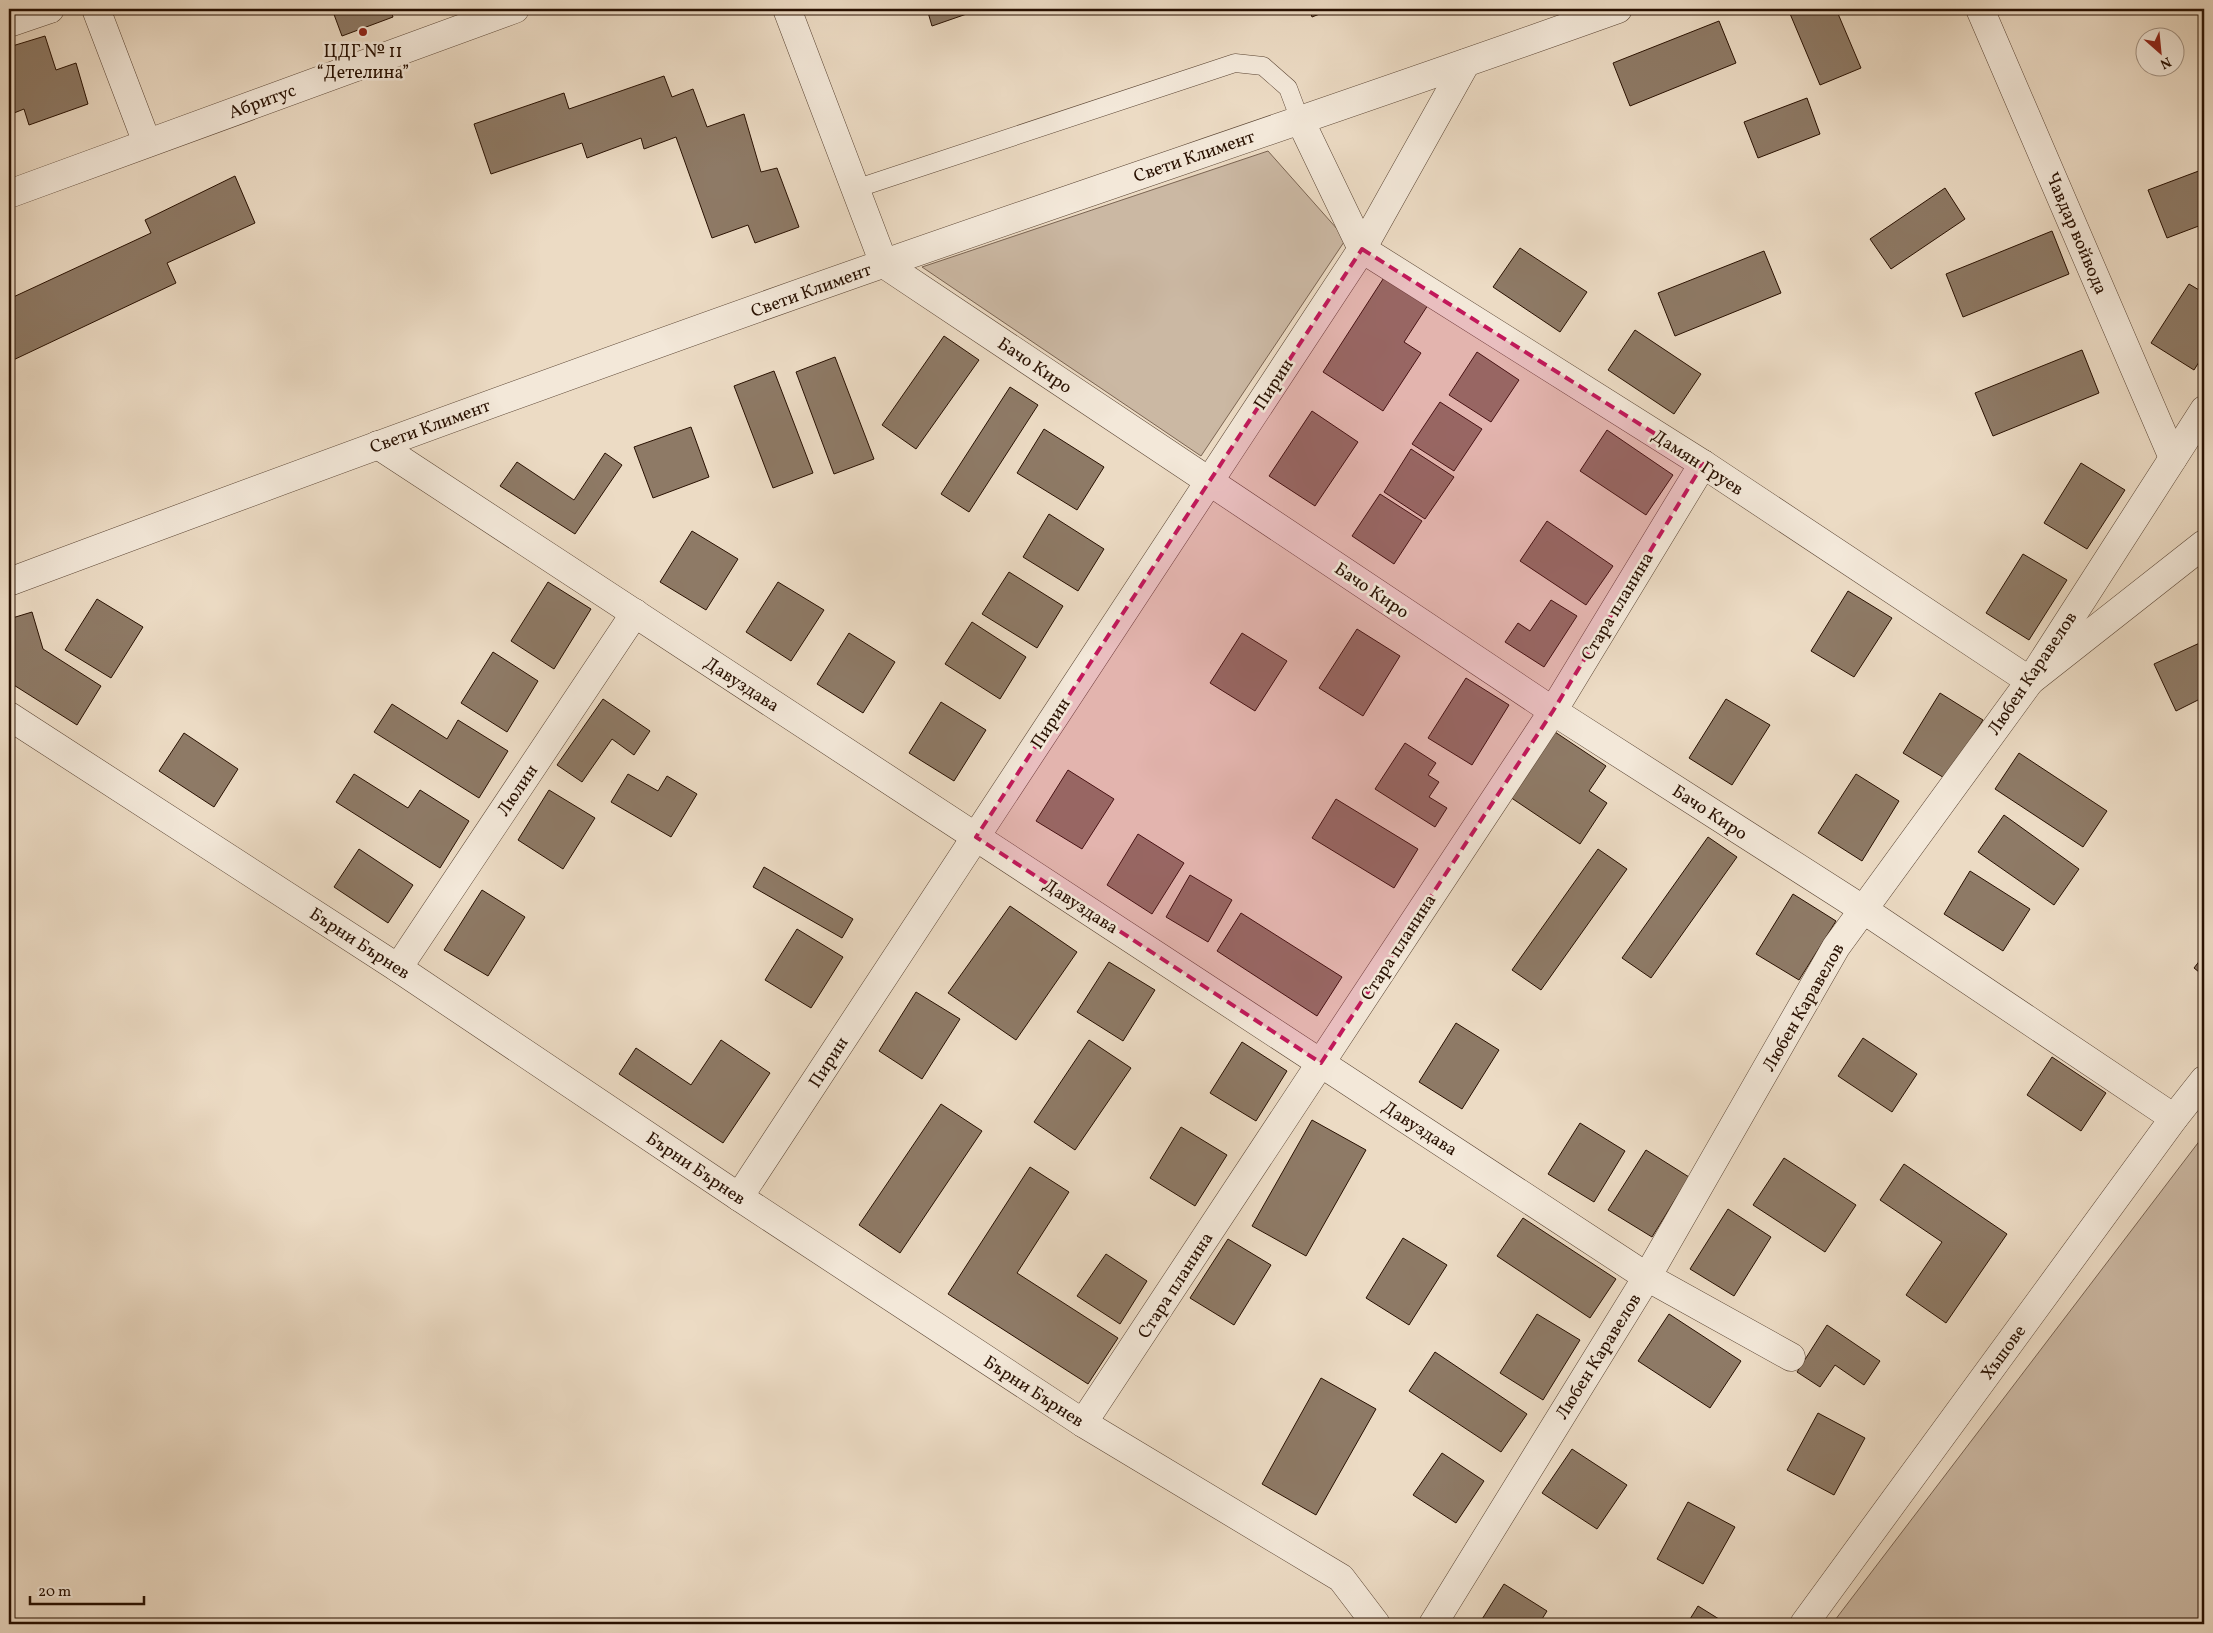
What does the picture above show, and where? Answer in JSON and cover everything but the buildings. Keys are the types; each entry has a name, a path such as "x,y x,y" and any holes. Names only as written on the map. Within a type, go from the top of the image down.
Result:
{"street":[{"path":"9,23 50,9"},
{"path":"96,9 147,144"},
{"name":"Абритус","path":"9,194 515,9"},
{"path":"787,9 884,264"},
{"name":"Свети Климент","path":"9,582 378,445 884,264 1618,9"},
{"name":"Чавдар войвода","path":"1980,9 2173,458"},
{"name":"Пирин","path":"739,1197 1362,249 1466,63"},
{"path":"1300,120 1362,249"},
{"name":"Дамян Груев","path":"1362,249 1704,464 2030,681"},
{"name":"Бачо Киро","path":"884,264 1553,711 1864,910 2174,1118"},
{"name":"Любен Каравелов","path":"1433,1624 1647,1277 1836,947 2030,681 2204,410"},
{"name":"Давуздава","path":"378,445 1647,1277 1791,1357"},
{"name":"Стара планина","path":"1083,1424 1553,711 1704,464"},
{"path":"2030,681 2204,544"},
{"name":"Люлин","path":"398,968 635,613"},
{"name":"Бърни Бърнев","path":"9,716 398,968 739,1197 1083,1424 1341,1578 1376,1624"},
{"name":"Хъшове","path":"1804,1624 2174,1118 2204,1080"}],"lane":[{"path":"856,188 1235,63 1263,66 1288,88 1300,120"}],"highlighted area":[{"path":"1362,249 1703,464 1553,711 1321,1063 976,837"}],"shaded area":[{"path":"1268,151 1346,239 1201,456 922,267"},
{"path":"2204,1135 2204,1624 1832,1624"}],"place":[{"name":"ЦДГ № 11 “Детелина”","path":"363,32"}]}
